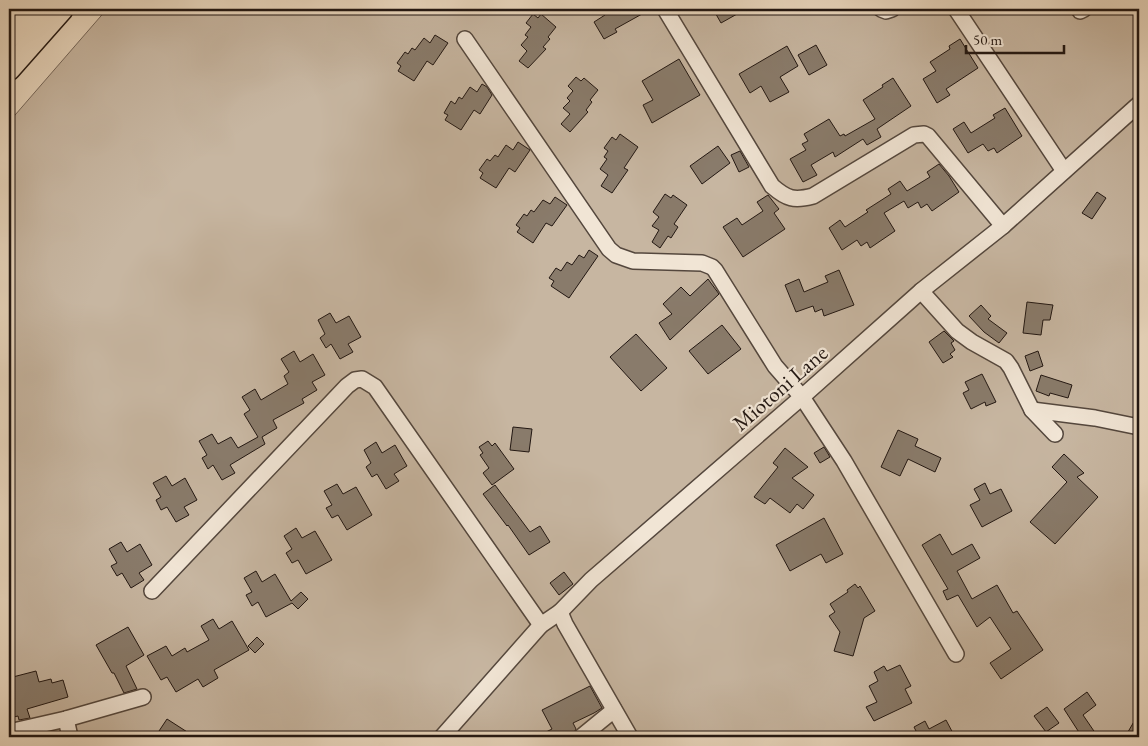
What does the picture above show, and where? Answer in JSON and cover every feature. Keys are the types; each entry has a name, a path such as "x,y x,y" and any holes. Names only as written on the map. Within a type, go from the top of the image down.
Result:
{"highway":[{"path":"9,37 34,9"},
{"path":"9,69 62,9"}],"street":[{"path":"665,9 772,186 786,196 799,199 812,196 914,135 924,134 928,136 1002,226"},
{"path":"881,9 889,11 892,9"},
{"path":"956,9 1064,171"},
{"path":"465,39 609,249 616,255 632,262 702,263 712,267 779,372 802,397 844,462 956,654"},
{"name":"Miotoni Lane","path":"442,737 542,625 560,612 591,580 921,291 1002,226 1139,104"},
{"path":"921,291 957,331 972,342 1006,361 1032,410 1055,434"},
{"path":"152,591 347,386 355,380 362,379 375,387 542,625"},
{"path":"1032,410 1095,418 1139,427"},
{"path":"560,612 565,624 630,737"},
{"path":"9,732 66,720 143,697"},
{"path":"581,737 614,710"},
{"path":"66,720 70,737"}],"shaded area":[{"path":"107,9 1139,9 1139,737 9,737 9,122"}],"building":[{"path":"602,9 651,9 615,29 617,32 604,39 594,22 605,15"},
{"path":"713,9 746,9 721,23"},
{"path":"533,14 538,18 541,14 556,27 548,37 550,39 543,47 546,49 528,68 519,61 527,51 521,45 528,37 525,35 531,27 526,23"},
{"path":"435,35 448,43 433,65 427,61 414,81 398,71 401,66 397,63 405,52 408,54 412,48 415,50 424,38 430,43"},
{"path":"960,39 978,68 946,89 950,95 937,103 923,79 936,71 930,62 950,49 949,46"},
{"path":"816,45 827,65 809,75 798,55"},
{"path":"787,46 798,66 780,77 789,92 770,102 761,86 750,93 739,74"},
{"path":"679,59 700,95 652,123 643,105 653,100 642,81"},
{"path":"576,77 581,81 584,78 598,90 590,100 592,102 586,110 588,112 570,132 561,124 570,114 563,108 570,101 567,98 573,91 568,86"},
{"path":"893,78 911,106 877,129 881,137 867,145 863,139 835,157 833,152 811,165 817,175 803,182 790,159 806,150 802,144 808,141 804,134 829,119 840,136 844,134 845,136 875,119 863,100"},
{"path":"482,84 487,87 492,95 480,114 474,110 461,130 445,120 448,115 444,113 451,101 455,104 459,97 462,99 470,87 477,92"},
{"path":"1005,108 1022,136 997,153 994,148 988,151 983,144 968,153 953,129 964,122 971,133 995,118 993,115"},
{"path":"620,134 638,147 624,168 628,170 612,193 601,186 608,175 600,169 607,159 604,157 608,151 604,148 612,137 616,140"},
{"path":"518,142 530,150 515,172 509,168 496,188 480,178 483,173 479,170 487,159 490,161 495,155 498,157 506,145 513,150"},
{"path":"718,146 730,163 702,184 690,166"},
{"path":"740,151 749,167 739,172 731,155"},
{"path":"939,164 959,192 932,211 927,204 921,208 918,202 908,208 904,201 884,213 895,231 870,248 867,242 861,246 857,240 842,250 829,228 840,220 845,227 868,212 866,210 891,194 888,189 900,181 907,191 930,177 927,172"},
{"path":"1097,192 1106,198 1092,219 1082,213"},
{"path":"665,194 671,198 673,195 687,205 674,224 678,227 671,238 668,236 660,248 652,242 659,230 652,226 659,217 653,212"},
{"path":"768,195 779,209 774,213 785,229 743,257 723,227 737,218 742,225 763,211 757,202"},
{"path":"555,197 567,205 552,226 546,223 533,243 517,232 520,228 516,225 524,214 527,216 531,210 534,212 543,200 550,204"},
{"path":"589,250 598,256 569,298 551,286 554,281 549,278 556,268 561,271 567,262 572,265 579,255 584,258"},
{"path":"839,270 854,305 824,316 822,309 815,312 813,306 796,312 785,285 799,279 804,292 828,282 825,276"},
{"path":"708,279 719,294 670,340 659,323 672,314 663,304 681,287 690,296"},
{"path":"1027,302 1053,305 1050,320 1043,320 1041,335 1023,333"},
{"path":"981,305 991,316 988,319 1007,333 999,343 984,332 969,316"},
{"path":"330,313 336,323 349,316 361,337 348,344 353,352 340,359 331,344 326,348 320,338 325,334 318,320"},
{"path":"722,325 741,349 708,374 689,351"},
{"path":"944,331 954,341 951,343 955,350 950,354 953,357 943,363 929,342"},
{"path":"636,334 667,368 641,391 610,357"},
{"path":"294,351 300,362 313,354 325,375 312,382 317,390 302,399 304,403 273,420 277,428 262,437 265,444 230,465 235,473 222,480 213,465 208,469 202,458 207,455 199,441 212,434 218,444 231,437 238,448 258,437 244,414 250,410 242,397 255,389 261,400 288,384 284,376 289,372 281,359"},
{"path":"1038,351 1043,366 1030,371 1025,356"},
{"path":"982,374 996,402 986,406 985,402 971,409 963,393 969,390 965,382"},
{"path":"1041,375 1072,385 1068,398 1050,393 1049,396 1036,391"},
{"path":"513,427 532,429 529,452 510,450"},
{"path":"898,430 918,439 915,446 941,458 935,472 908,459 900,476 881,467"},
{"path":"488,441 492,446 495,443 514,469 492,485 483,473 489,468 480,455 483,453 479,447"},
{"path":"376,442 382,453 395,445 407,466 394,474 399,481 386,489 377,474 372,477 366,467 371,463 364,450"},
{"path":"824,447 830,457 820,463 814,453"},
{"path":"785,448 808,467 792,478 814,495 803,509 797,504 790,513 770,498 765,504 754,497 778,467 773,463"},
{"path":"1064,454 1084,473 1077,477 1098,497 1055,544 1030,522 1067,482 1052,467"},
{"path":"166,476 172,486 185,478 197,500 184,507 189,515 176,522 167,507 161,510 156,500 161,497 153,483"},
{"path":"985,483 990,494 1001,489 1012,511 982,527 970,505 980,500 974,489"},
{"path":"337,484 343,494 356,487 372,515 347,530 338,515 332,518 326,508 332,505 324,491"},
{"path":"495,485 530,532 540,526 550,542 529,555 483,494"},
{"path":"824,518 843,554 826,563 821,554 790,571 776,545"},
{"path":"296,528 302,538 315,531 332,560 306,574 298,560 292,563 286,553 292,549 284,536"},
{"path":"940,534 952,555 972,544 980,558 957,571 972,599 997,585 1013,613 1017,611 1043,650 1001,679 990,663 1011,649 990,617 977,627 958,595 947,600 943,591 948,589 922,545"},
{"path":"121,542 127,552 140,544 152,565 139,573 144,580 131,588 122,573 117,576 111,566 117,563 109,549"},
{"path":"256,571 262,582 275,574 291,601 301,592 308,599 298,609 292,603 266,617 258,602 252,606 246,595 252,592 244,578"},
{"path":"564,572 573,584 559,595 550,583"},
{"path":"855,584 858,588 860,586 875,611 864,618 853,656 834,651 840,632 829,616 835,612 830,604 848,592 847,590"},
{"path":"213,619 219,629 232,621 249,650 214,670 218,678 203,687 198,679 176,692 167,677 161,680 147,656 166,646 172,656 185,648 187,652 209,640 201,626"},
{"path":"128,627 144,655 126,666 137,689 124,693 96,645"},
{"path":"257,637 264,644 255,653 248,646"},
{"path":"900,665 911,686 905,689 912,703 874,721 866,707 877,702 869,686 878,681 874,672 884,666 887,671"},
{"path":"36,671 39,682 51,679 52,683 63,680 68,697 27,709 30,718 19,720 18,716 9,718 9,678"},
{"path":"590,686 602,708 573,723 576,729 572,737 536,737 552,729 542,710"},
{"path":"1087,692 1096,705 1083,715 1098,737 1082,737 1064,709"},
{"path":"1047,707 1059,723 1046,732 1034,716"},
{"path":"1139,713 1139,737 1125,737"},
{"path":"167,719 195,737 155,737"},
{"path":"946,720 955,737 914,737 918,735 914,727 925,721 929,729"}]}
